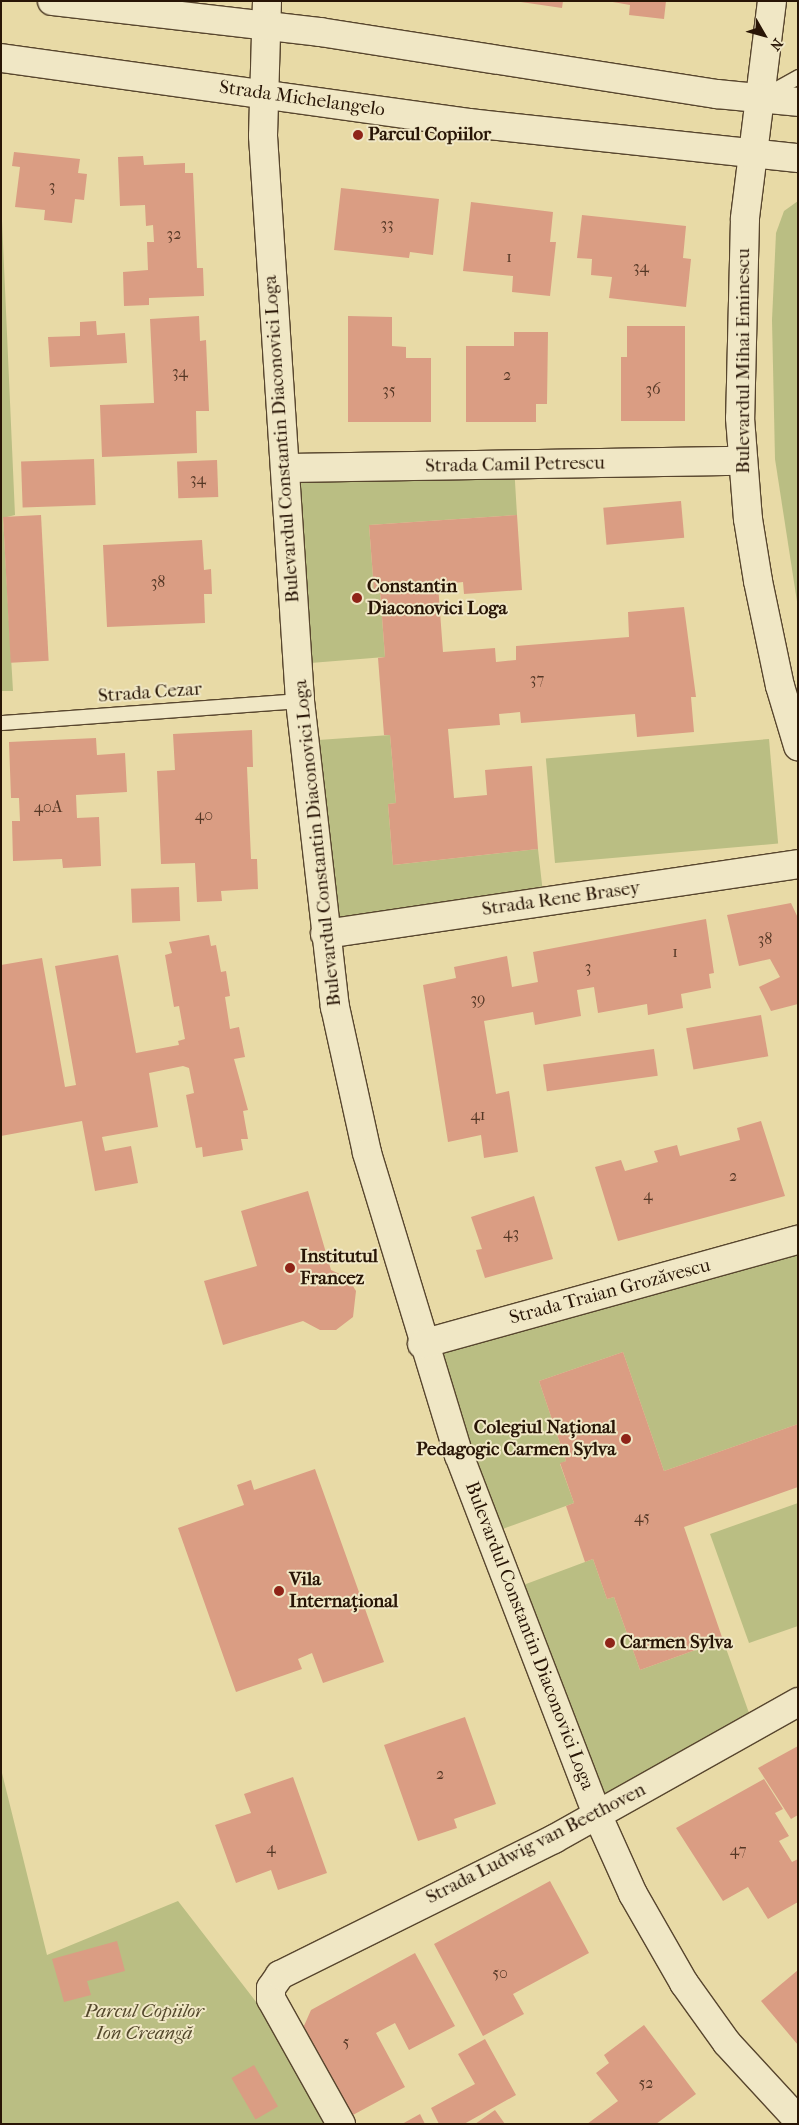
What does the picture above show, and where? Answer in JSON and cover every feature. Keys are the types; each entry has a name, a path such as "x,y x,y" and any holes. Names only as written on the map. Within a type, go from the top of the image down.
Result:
{"street":[{"path":"52,1 267,13 759,99 798,102"},
{"name":"Bulevardul Mihai Eminescu","path":"772,1 752,152 741,270 743,461 761,598 798,746"},
{"name":"Bulevardul Constantin Diaconovici Loga","path":"267,13 263,136 275,350 287,468 300,702 325,934 335,1007 366,1153 422,1344 459,1455 597,1814 633,1894 684,1982 727,2043 798,2120"},
{"name":"Strada Michelangelo","path":"1,58 264,93 469,123 798,158"},
{"name":"Strada Camil Petrescu","path":"287,468 743,461"},
{"name":"Strada Rene Brasey","path":"325,934 798,864"},
{"name":"Strada Traian Grozăvescu","path":"422,1344 798,1240"},
{"name":"Strada Ludwig van Beethoven","path":"341,2124 271,1999 274,1983 284,1972 597,1814 798,1702"}],"lane":[{"path":"759,99 798,77"},
{"name":"Strada Cezar","path":"1,722 300,702"}],"green space":[{"path":"1,198 15,515 3,518 13,691 1,691"},
{"path":"798,201 798,608 775,459 772,320 776,233 784,211"},
{"path":"514,465 517,515 369,525 374,590 380,590 385,657 298,664 287,468"},
{"path":"390,735 396,803 388,804 393,865 538,849 544,902 325,934 304,741"},
{"path":"769,739 778,844 555,863 546,759"},
{"path":"798,1240 798,1424 664,1471 623,1352 539,1381 566,1461 560,1464 574,1503 489,1534 422,1344"},
{"path":"798,1503 798,1626 749,1643 710,1534"},
{"path":"593,1559 607,1599 614,1597 640,1670 723,1640 754,1727 597,1814 510,1590"},
{"name":"Parcul Copiilor Ion Creangă","path":"1,1769 47,1955 178,1901 274,2025 330,2124 1,2124"}],"building":[{"path":"514,1 563,1 562,8"},
{"path":"607,1 666,1 664,19 629,15 630,5"},
{"path":"14,152 80,159 78,173 87,174 84,200 75,199 72,223 44,220 45,210 15,207 20,167 12,166"},
{"path":"143,156 144,165 185,163 185,173 193,173 197,268 203,268 204,296 149,298 149,305 124,306 123,272 148,270 147,242 154,242 153,225 146,226 145,205 120,206 118,157"},
{"path":"341,188 439,199 433,255 410,252 409,258 334,250"},
{"path":"471,202 553,212 550,242 556,242 550,296 512,292 513,276 463,271"},
{"path":"582,215 686,226 683,258 691,259 686,307 609,298 612,277 591,275 592,259 577,258"},
{"path":"199,316 200,341 206,340 209,411 196,411 197,453 102,457 100,405 154,403 150,319"},
{"path":"348,316 392,317 392,346 406,347 406,358 431,358 431,422 348,422"},
{"path":"96,321 97,335 125,333 127,363 50,367 48,337 80,336 80,322"},
{"path":"627,326 685,326 685,421 621,421 621,357 627,357"},
{"path":"514,332 548,332 547,404 536,404 536,422 466,422 466,346 514,346"},
{"path":"94,459 96,505 23,508 21,462"},
{"path":"217,460 218,497 178,498 177,461"},
{"path":"681,501 684,538 607,545 603,508"},
{"path":"41,515 49,661 11,663 3,517"},
{"path":"517,515 522,590 464,594 463,582 438,585 443,652 495,648 496,662 516,660 516,646 629,637 628,612 684,607 696,697 691,697 694,732 637,737 635,714 521,723 520,712 499,714 500,725 448,729 454,798 487,795 485,770 532,766 538,849 393,865 388,804 396,803 390,735 384,735 378,658 385,657 380,590 374,590 369,525"},
{"path":"202,540 204,570 211,569 212,594 204,594 205,623 107,627 103,545"},
{"path":"252,730 253,767 247,767 251,859 257,859 258,889 221,891 222,901 197,902 195,863 161,864 157,771 175,770 173,734"},
{"path":"96,738 97,755 125,753 127,792 76,795 77,818 99,817 101,866 63,868 62,859 13,861 12,821 20,821 19,798 11,798 9,742"},
{"path":"179,887 180,921 132,923 131,889"},
{"path":"791,903 798,918 798,1004 771,1011 759,987 780,977 770,959 739,966 727,915"},
{"path":"706,919 714,973 709,974 711,988 681,994 683,1008 648,1015 647,1004 598,1013 594,987 577,990 581,1016 535,1025 533,1012 484,1021 496,1094 509,1091 518,1152 484,1158 481,1135 448,1142 423,985 456,978 454,967 507,956 512,987 538,982 533,952"},
{"path":"209,935 211,946 216,945 221,972 226,971 230,996 225,997 230,1029 239,1027 245,1057 234,1059 248,1110 243,1111 248,1139 241,1139 243,1150 203,1157 202,1147 196,1148 186,1095 194,1093 189,1068 183,1066 149,1073 158,1127 102,1137 105,1151 131,1146 138,1183 95,1191 82,1121 1,1136 1,965 42,958 65,1087 76,1085 55,966 118,955 136,1053 179,1045 178,1041 185,1039 179,1006 174,1007 165,955 172,953 169,942"},
{"path":"761,1015 768,1056 693,1070 686,1028"},
{"path":"654,1049 658,1076 547,1091 543,1065"},
{"path":"761,1121 785,1196 618,1241 595,1167 621,1160 625,1171 658,1162 654,1151 677,1145 680,1156 740,1140 737,1128"},
{"name":"Institutul Francez","path":"308,1191 331,1270 348,1278 356,1291 353,1317 336,1330 320,1330 303,1321 223,1345 204,1281 257,1266 241,1211"},
{"path":"534,1196 553,1259 485,1278 476,1250 482,1249 471,1217"},
{"path":"623,1352 664,1471 798,1424 798,1487 684,1527 723,1640 640,1670 614,1597 607,1599 593,1559 585,1562 566,1506 574,1503 560,1463 566,1461 539,1381"},
{"name":"Vila Internațional","path":"315,1469 384,1662 323,1683 312,1653 298,1659 302,1669 236,1692 178,1528 244,1505 237,1485 251,1480 254,1490"},
{"path":"465,1717 496,1804 454,1819 457,1828 418,1841 384,1745"},
{"path":"798,1746 798,1815 791,1819 758,1768"},
{"path":"293,1777 327,1873 278,1890 271,1870 236,1883 215,1825 251,1813 244,1794"},
{"path":"764,1779 783,1809 775,1813 789,1836 779,1841 792,1862 798,1859 798,1902 768,1919 748,1887 723,1901 676,1828"},
{"path":"550,1881 589,1953 513,1994 524,2014 483,2036 434,1944"},
{"path":"117,1941 125,1971 87,1981 91,1995 64,2002 52,1959"},
{"path":"415,1953 455,2026 409,2050 395,2023 376,2033 405,2087 351,2116 303,2028 311,2010"},
{"path":"798,1970 798,2045 761,2001"},
{"path":"644,2025 696,2094 656,2124 587,2124 618,2101 596,2073 609,2063 604,2055"},
{"path":"485,2039 516,2095 464,2124 439,2124 431,2108 475,2084 458,2054"},
{"path":"254,2065 278,2107 255,2120 231,2078"},
{"path":"495,2110 505,2124 475,2124"},
{"path":"420,2114 425,2124 402,2124"}],"place":[{"name":"Parcul Copiilor","path":"358,135"},
{"name":"Constantin Diaconovici Loga","path":"357,598"},
{"name":"Institutul Francez","path":"290,1268"},
{"name":"Colegiul Național Pedagogic Carmen Sylva","path":"626,1439"},
{"name":"Vila Internațional","path":"279,1591"},
{"name":"Carmen Sylva","path":"610,1643"}]}
